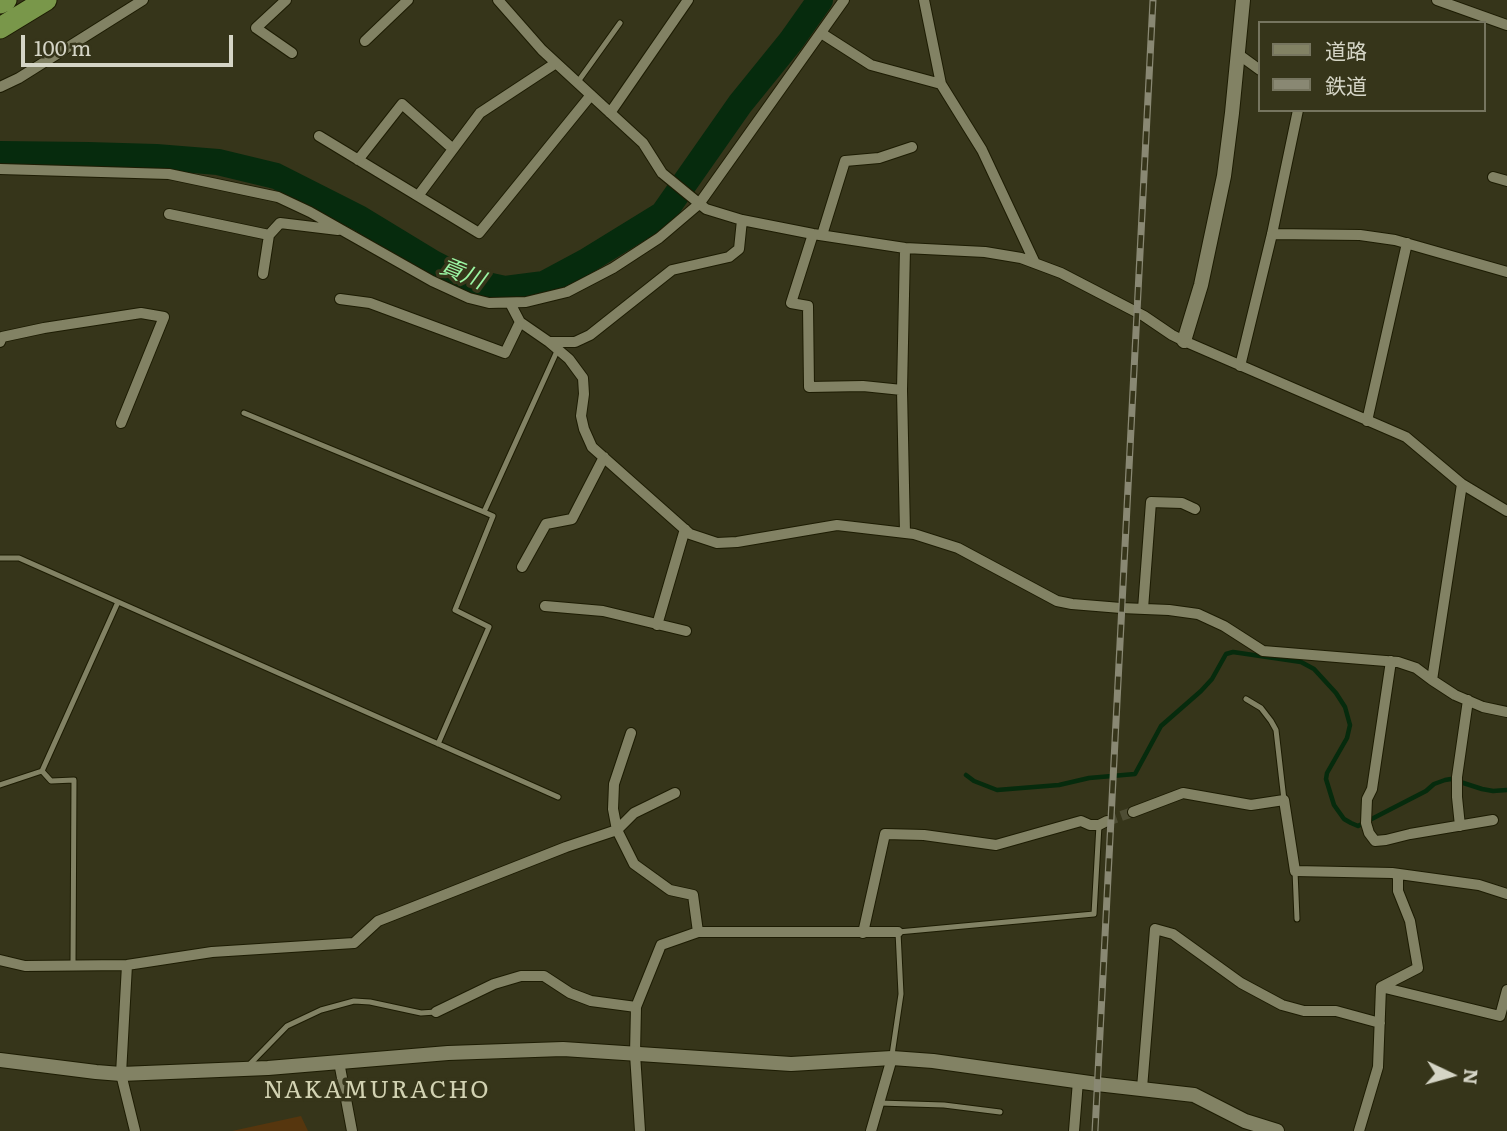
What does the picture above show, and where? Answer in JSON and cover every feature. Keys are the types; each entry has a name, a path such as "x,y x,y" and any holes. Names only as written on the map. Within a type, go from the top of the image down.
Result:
{"highway":[{"path":"0,3 6,0"},
{"path":"0,28 46,0"}],"street":[{"path":"0,87 19,78 143,0"},
{"path":"285,0 256,28 292,53"},
{"path":"365,41 408,0"},
{"path":"499,0 542,50 643,143 662,173 706,209 742,220 817,234 905,248 985,252 1035,263 1061,273 1136,312 1184,341 1406,437 1462,484 1507,511"},
{"path":"610,113 688,0"},
{"path":"0,169 169,174 278,197 310,212 432,281 469,298 489,303 526,302 567,292 613,268 659,238 696,201 844,0"},
{"path":"925,0 941,84 982,150 1035,263"},
{"path":"1184,341 1201,285 1224,176 1243,0"},
{"path":"1437,0 1507,25"},
{"path":"821,33 871,65 941,84"},
{"path":"1238,54 1258,69"},
{"path":"418,196 480,113 556,63"},
{"path":"319,136 479,233 591,95"},
{"path":"358,160 402,104 453,149"},
{"path":"1240,366 1298,112"},
{"path":"902,390 863,386 809,387 808,306 791,303 845,161 879,158 912,147"},
{"path":"1493,177 1507,181"},
{"path":"169,214 269,235"},
{"path":"554,346 575,342 590,335 671,270 729,257 739,249 742,220"},
{"path":"263,274 269,235 280,223 344,231"},
{"path":"1272,234 1360,234 1407,243 1507,272"},
{"path":"1367,421 1407,243"},
{"path":"905,248 902,390 905,533"},
{"path":"340,299 370,303 505,353 520,322"},
{"path":"510,303 520,322 569,359 583,378 581,416 592,447 690,534 717,543 836,525 914,534 957,548 1057,601 1198,614 1224,626 1263,651 1391,661 1416,668 1432,680 1483,707 1507,712"},
{"path":"0,342 2,337 44,328 141,313 164,317 121,423"},
{"path":"522,567 546,524 572,519 604,457"},
{"path":"1432,680 1462,484"},
{"path":"1143,609 1151,502 1182,503 1195,509"},
{"path":"657,625 685,529"},
{"path":"545,606 603,611 686,631"},
{"path":"1391,661 1372,789 1367,799 1366,823 1375,841 1387,841 1410,834 1493,820"},
{"path":"1460,826 1457,777 1468,700"},
{"path":"631,733 614,784 613,808 617,830 634,864 670,890 693,895 698,932"},
{"path":"0,960 25,966 127,965 212,952 354,943 378,921 566,847 617,830 634,813 675,793"},
{"path":"1133,812 1183,793 1251,805 1284,800 1296,871 1398,874 1479,885 1507,894"},
{"path":"863,933 885,834 924,835 996,845 1081,821 1090,825 1103,823"},
{"path":"1381,987 1418,968 1410,921 1398,891 1398,874"},
{"path":"1142,1088 1155,929 1173,934 1241,983 1282,1005 1304,1011 1336,1011 1380,1023"},
{"path":"640,1131 635,1054 636,1007 662,945 698,932 898,932"},
{"path":"127,965 121,1074 135,1131"},
{"path":"436,1012 495,984 521,976 544,976 570,993 591,1001 636,1007"},
{"path":"1381,987 1500,1016 1507,989"},
{"path":"1359,1131 1378,1067 1381,987"},
{"path":"0,1060 121,1074 245,1069 448,1053 563,1049 791,1064 892,1058 933,1060 1194,1095 1245,1121 1277,1131"},
{"path":"871,1131 892,1058"},
{"path":"339,1062 352,1131"},
{"path":"1074,1131 1078,1081"}],"lane":[{"path":"577,83 620,23"},
{"path":"484,512 554,346"},
{"path":"244,413 494,516 455,610 489,627 438,744"},
{"path":"0,558 19,558 558,797"},
{"path":"0,785 42,771 118,602"},
{"path":"1246,699 1261,708 1276,730 1284,800"},
{"path":"42,771 51,781 74,780 74,965"},
{"path":"892,1058 901,994 898,932 1094,914 1103,823"},
{"path":"1296,871 1297,919"},
{"path":"245,1069 287,1026 321,1010 354,1000 421,1013 436,1012"},
{"path":"879,1103 944,1105 1000,1112"}],"shaded area":[{"path":"301,1116 308,1131 232,1131"}],"waterway":[{"name":"貢川","path":"0,154 156,157 218,162 276,176 359,218 468,281 505,289 544,284 663,214 740,104 820,0"},
{"path":"966,775 997,790 1059,785 1089,778 1135,774 1161,726 1201,691 1212,679 1226,654 1233,652 1301,662 1314,669 1336,693 1345,707 1350,725 1347,738 1326,779 1334,805 1344,819 1351,823 1358,826 1445,780 1451,779 1493,791 1507,790"}],"tunnel":[{"path":"1107,821 1133,812"}],"railway":[{"path":"1095,1131 1153,0"}],"district":[{"name":"NAKAMURACHO","path":"377,1091"}]}
